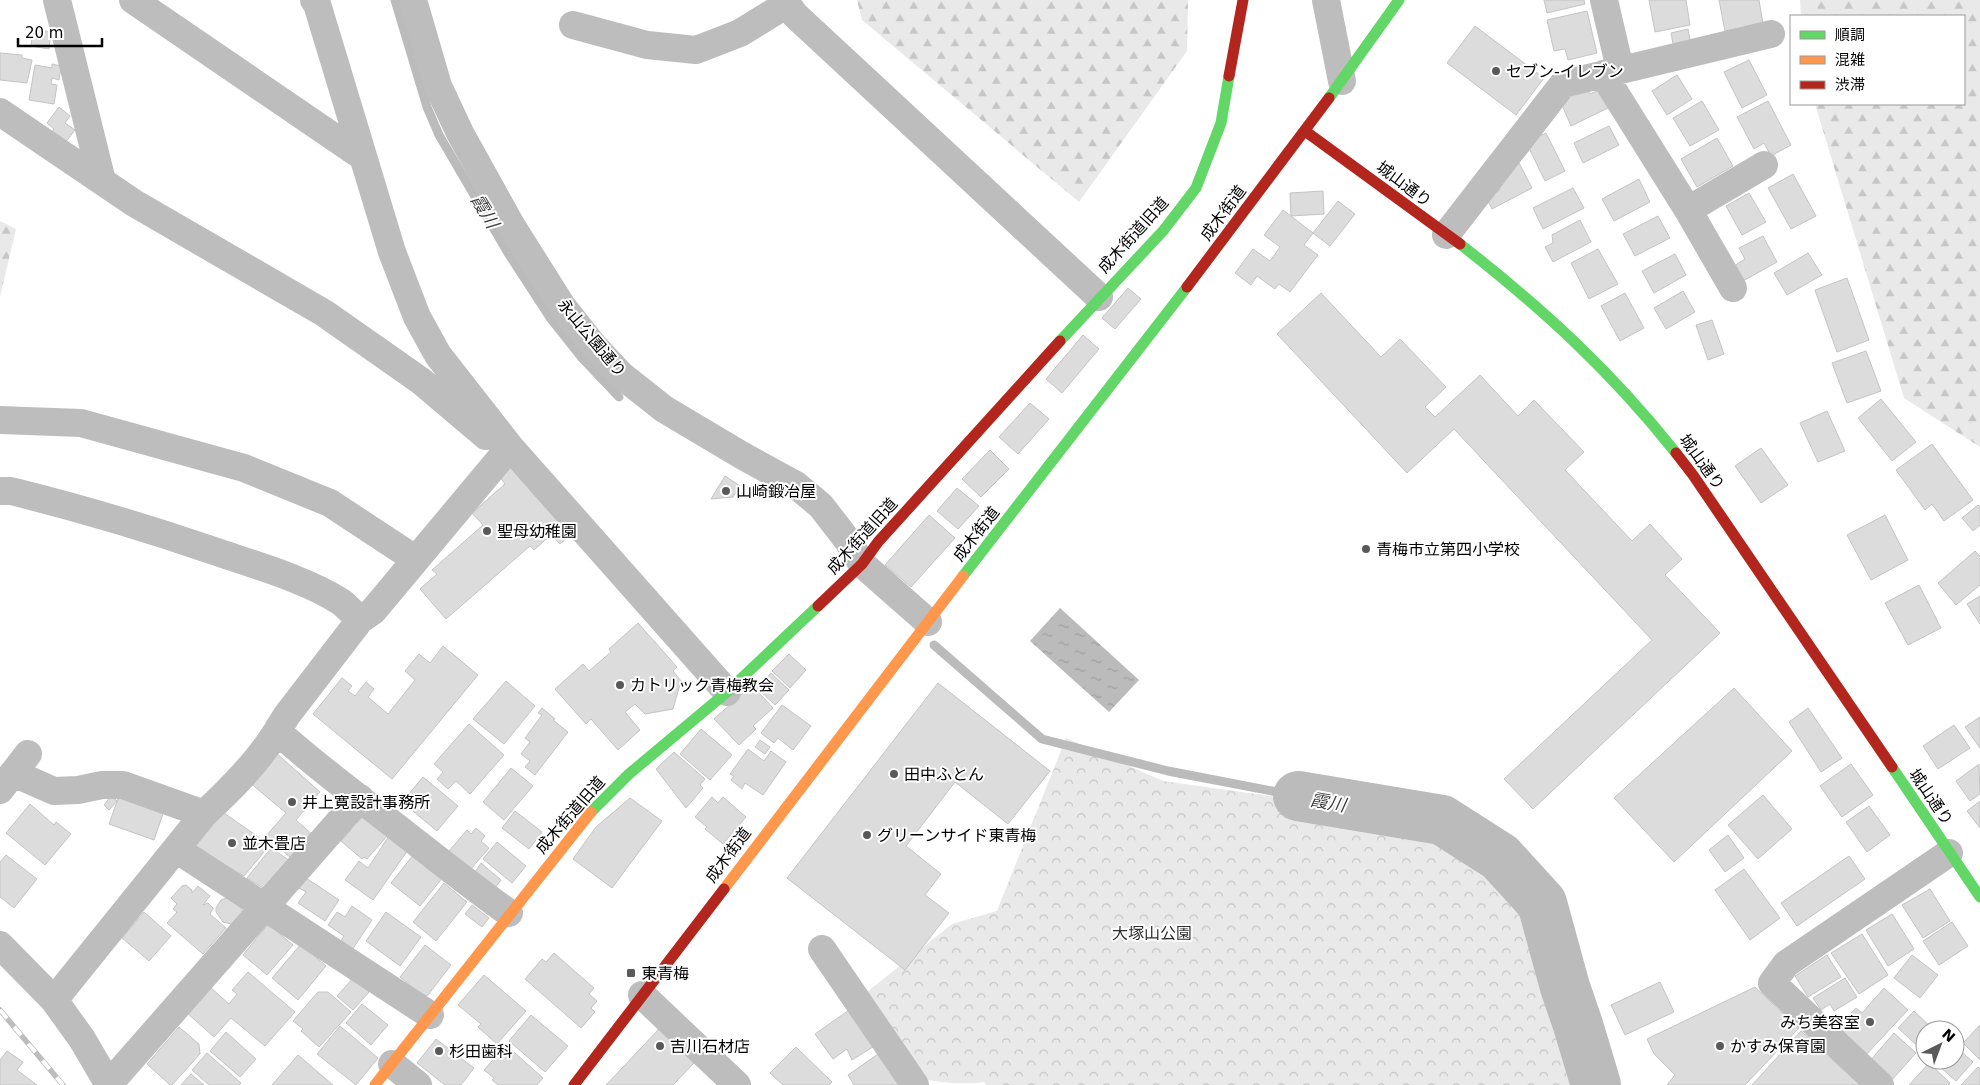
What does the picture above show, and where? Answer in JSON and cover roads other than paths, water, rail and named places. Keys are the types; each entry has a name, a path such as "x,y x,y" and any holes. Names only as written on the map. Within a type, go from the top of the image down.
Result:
{"street":[{"path":"57,0 102,181"},
{"path":"133,0 364,157"},
{"path":"314,0 317,4 392,252 417,317 438,355 508,450 727,692"},
{"name":"永山公園通り","path":"413,0 438,86 460,133 511,225 568,314 621,375 664,409 796,485 821,506 848,541 862,564 928,622"},
{"name":"成木街道旧道","path":"375,1085 509,913 594,809 629,774 727,692 862,564 878,542 1098,297 1163,231 1196,188 1221,124 1243,0"},
{"path":"1326,0 1342,81"},
{"name":"成木街道","path":"574,1085 928,622 1154,331 1305,131 1399,0"},
{"path":"1604,0 1611,72 1733,288"},
{"path":"573,25 647,45 696,50 740,33 786,2 795,14 885,100 1098,297"},
{"path":"1446,235 1562,84 1771,34"},
{"path":"0,112 134,203 324,313 421,381 508,450"},
{"name":"城山通り","path":"1305,131 1507,282 1554,322 1605,370 1648,417 1693,475 1980,897"},
{"path":"1688,210 1764,165"},
{"path":"0,420 81,423 244,468 330,503 415,559"},
{"path":"54,1000 204,814 222,798 265,750 287,715 360,620 373,611 508,450"},
{"path":"0,491 11,491 82,509 262,568 318,590 341,603 360,620"},
{"path":"277,731 482,894 509,913"},
{"path":"14,772 54,791 123,785 204,814"},
{"path":"0,945 54,1000 82,1039 109,1085 360,798"},
{"path":"176,849 430,1015"},
{"path":"1880,1085 1772,983 1786,964 1949,853"},
{"path":"822,949 915,1085"},
{"path":"642,995 737,1085"},
{"path":"392,1064 418,1085"}],"water":[{"path":"1060,608 1139,680 1109,712 1030,641"}],"waterway":[{"name":"霞川","path":"395,0 427,107 439,135 508,253 551,319 582,358 619,397"},
{"name":"霞川","path":"934,645 1042,739 1168,771 1298,796"},
{"name":"霞川","path":"1298,796 1442,820 1500,857 1542,903 1565,987 1596,1085"}],"railway":[{"path":"0,1010 63,1085"}],"place":[{"name":"セブン-イレブン","path":"1496,71"},
{"name":"山崎鍛冶屋","path":"726,491"},
{"name":"聖母幼稚園","path":"487,531"},
{"name":"青梅市立第四小学校","path":"1366,549"},
{"name":"カトリック青梅教会","path":"620,685"},
{"name":"田中ふとん","path":"894,774"},
{"name":"井上寛設計事務所","path":"292,802"},
{"name":"グリーンサイド東青梅","path":"867,835"},
{"name":"並木畳店","path":"232,843"},
{"name":"東青梅","path":"631,973"},
{"name":"みち美容室","path":"1870,1022"},
{"name":"吉川石材店","path":"660,1046"},
{"name":"かすみ保育園","path":"1720,1046"},
{"name":"杉田歯科","path":"439,1051"}],"park label":[{"name":"大塚山公園","path":"1152,933"}]}
